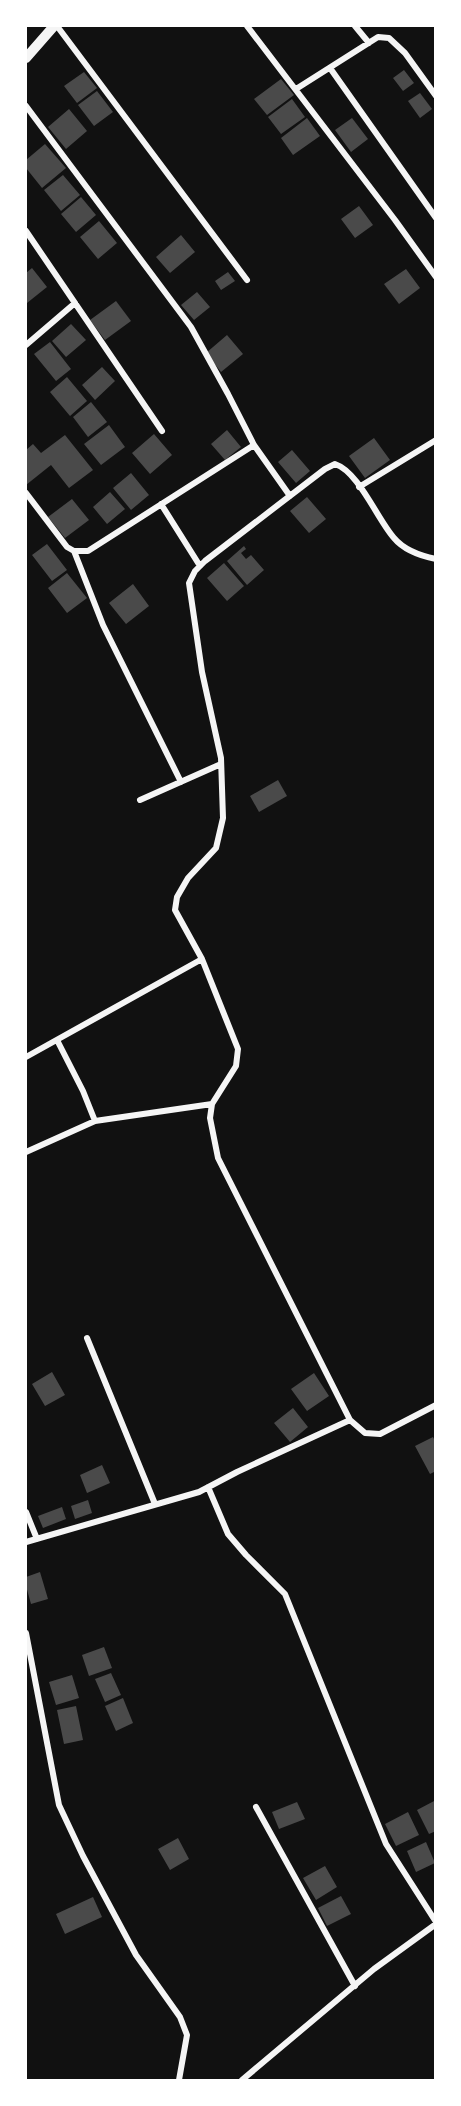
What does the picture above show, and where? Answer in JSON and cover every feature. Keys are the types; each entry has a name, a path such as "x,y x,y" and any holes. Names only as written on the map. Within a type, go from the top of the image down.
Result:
{"street":[{"path":"26,58 56,26 247,280"},
{"path":"247,26 435,277"},
{"path":"355,26 369,43"},
{"path":"296,89 378,38 389,38 405,53 435,96"},
{"path":"330,68 435,218"},
{"path":"26,106 191,327 254,445 290,496"},
{"path":"26,231 162,431"},
{"path":"26,345 75,303"},
{"path":"359,487 435,440"},
{"path":"26,493 67,547 74,551 88,551 254,445"},
{"path":"435,559 422,556 394,539 359,487 341,466 334,464 237,535 200,566 189,583 202,672 221,764 224,818 216,848 188,878 177,897 175,910 202,959 238,1049 236,1066 212,1104 210,1118 218,1158 350,1420 365,1433 380,1434 435,1405"},
{"path":"161,504 200,566"},
{"path":"74,551 103,625 181,782"},
{"path":"140,800 221,764"},
{"path":"26,1058 202,959"},
{"path":"57,1040 83,1091 95,1121"},
{"path":"26,1150 95,1121 212,1104"},
{"path":"87,1338 155,1504"},
{"path":"26,1542 199,1492 350,1420"},
{"path":"208,1487 228,1534 285,1594 386,1844 435,1923 242,2080"},
{"path":"26,1512 37,1539"},
{"path":"26,1633 59,1805 83,1856 136,1955 180,2017 186,2035 179,2080"},
{"path":"256,1807 355,1986"}],"building":[{"path":"404,70 414,83 403,91 393,78"},
{"path":"84,72 97,88 77,103 64,86"},
{"path":"281,79 294,95 267,115 254,99"},
{"path":"97,91 113,112 94,126 78,105"},
{"path":"420,93 432,109 420,118 408,101"},
{"path":"292,99 305,117 281,134 268,117"},
{"path":"69,109 87,131 66,149 48,127"},
{"path":"307,118 320,136 293,155 281,138"},
{"path":"352,118 368,139 351,152 335,130"},
{"path":"45,144 66,168 42,188 26,168 26,160"},
{"path":"63,175 80,195 61,211 44,190"},
{"path":"81,197 96,215 76,232 61,214"},
{"path":"359,206 373,225 355,238 341,219"},
{"path":"99,221 117,243 98,259 80,237"},
{"path":"181,235 195,252 170,273 156,257"},
{"path":"32,268 47,287 27,303 26,273"},
{"path":"406,269 420,288 399,304 384,284"},
{"path":"228,272 235,281 221,290 215,281"},
{"path":"197,292 210,307 194,320 181,305"},
{"path":"116,301 131,321 105,340 90,320"},
{"path":"71,324 86,340 66,357 52,341"},
{"path":"227,335 243,354 221,372 206,353"},
{"path":"50,342 71,369 56,381 34,354"},
{"path":"102,367 115,381 95,400 82,385"},
{"path":"67,377 87,401 70,416 50,392"},
{"path":"91,402 107,422 88,437 73,417"},
{"path":"109,425 125,447 101,465 84,444"},
{"path":"227,430 241,447 225,460 211,444"},
{"path":"154,434 172,455 150,474 132,453"},
{"path":"65,435 93,470 69,488 51,465 26,485 26,450 33,444 41,453"},
{"path":"374,438 390,460 365,478 349,456"},
{"path":"292,450 310,471 296,483 278,462"},
{"path":"131,473 149,495 131,510 113,488"},
{"path":"110,492 125,509 107,524 93,507"},
{"path":"307,497 326,519 309,533 290,511"},
{"path":"72,499 89,520 65,538 48,517"},
{"path":"47,544 67,570 52,581 32,555"},
{"path":"244,546 246,549 241,553 246,559 251,555 264,570 247,585 227,561"},
{"path":"224,563 244,586 227,601 207,578"},
{"path":"67,573 87,598 67,613 48,588"},
{"path":"133,584 149,606 126,624 109,603"},
{"path":"278,780 287,796 259,812 250,796"},
{"path":"52,1372 65,1395 45,1406 32,1384"},
{"path":"314,1373 329,1396 307,1411 291,1389"},
{"path":"293,1408 308,1427 290,1442 274,1423"},
{"path":"433,1437 436,1443 436,1471 430,1474 415,1446"},
{"path":"102,1465 110,1483 87,1493 80,1475"},
{"path":"88,1500 92,1513 75,1519 71,1506"},
{"path":"62,1507 66,1519 43,1528 38,1516"},
{"path":"40,1572 48,1599 31,1604 26,1577"},
{"path":"104,1647 112,1668 89,1676 82,1655"},
{"path":"111,1673 121,1695 105,1702 95,1679"},
{"path":"72,1675 79,1698 56,1705 49,1682"},
{"path":"123,1698 133,1723 116,1731 105,1706"},
{"path":"76,1706 83,1740 64,1744 57,1710"},
{"path":"436,1800 436,1831 429,1834 417,1810"},
{"path":"297,1802 305,1819 279,1829 272,1812"},
{"path":"408,1812 419,1835 396,1846 385,1824"},
{"path":"178,1838 189,1859 170,1870 158,1849"},
{"path":"426,1842 435,1863 416,1872 407,1851"},
{"path":"325,1866 337,1887 316,1900 303,1878"},
{"path":"341,1896 351,1914 327,1926 318,1908"},
{"path":"93,1897 102,1917 65,1934 56,1914"}]}
